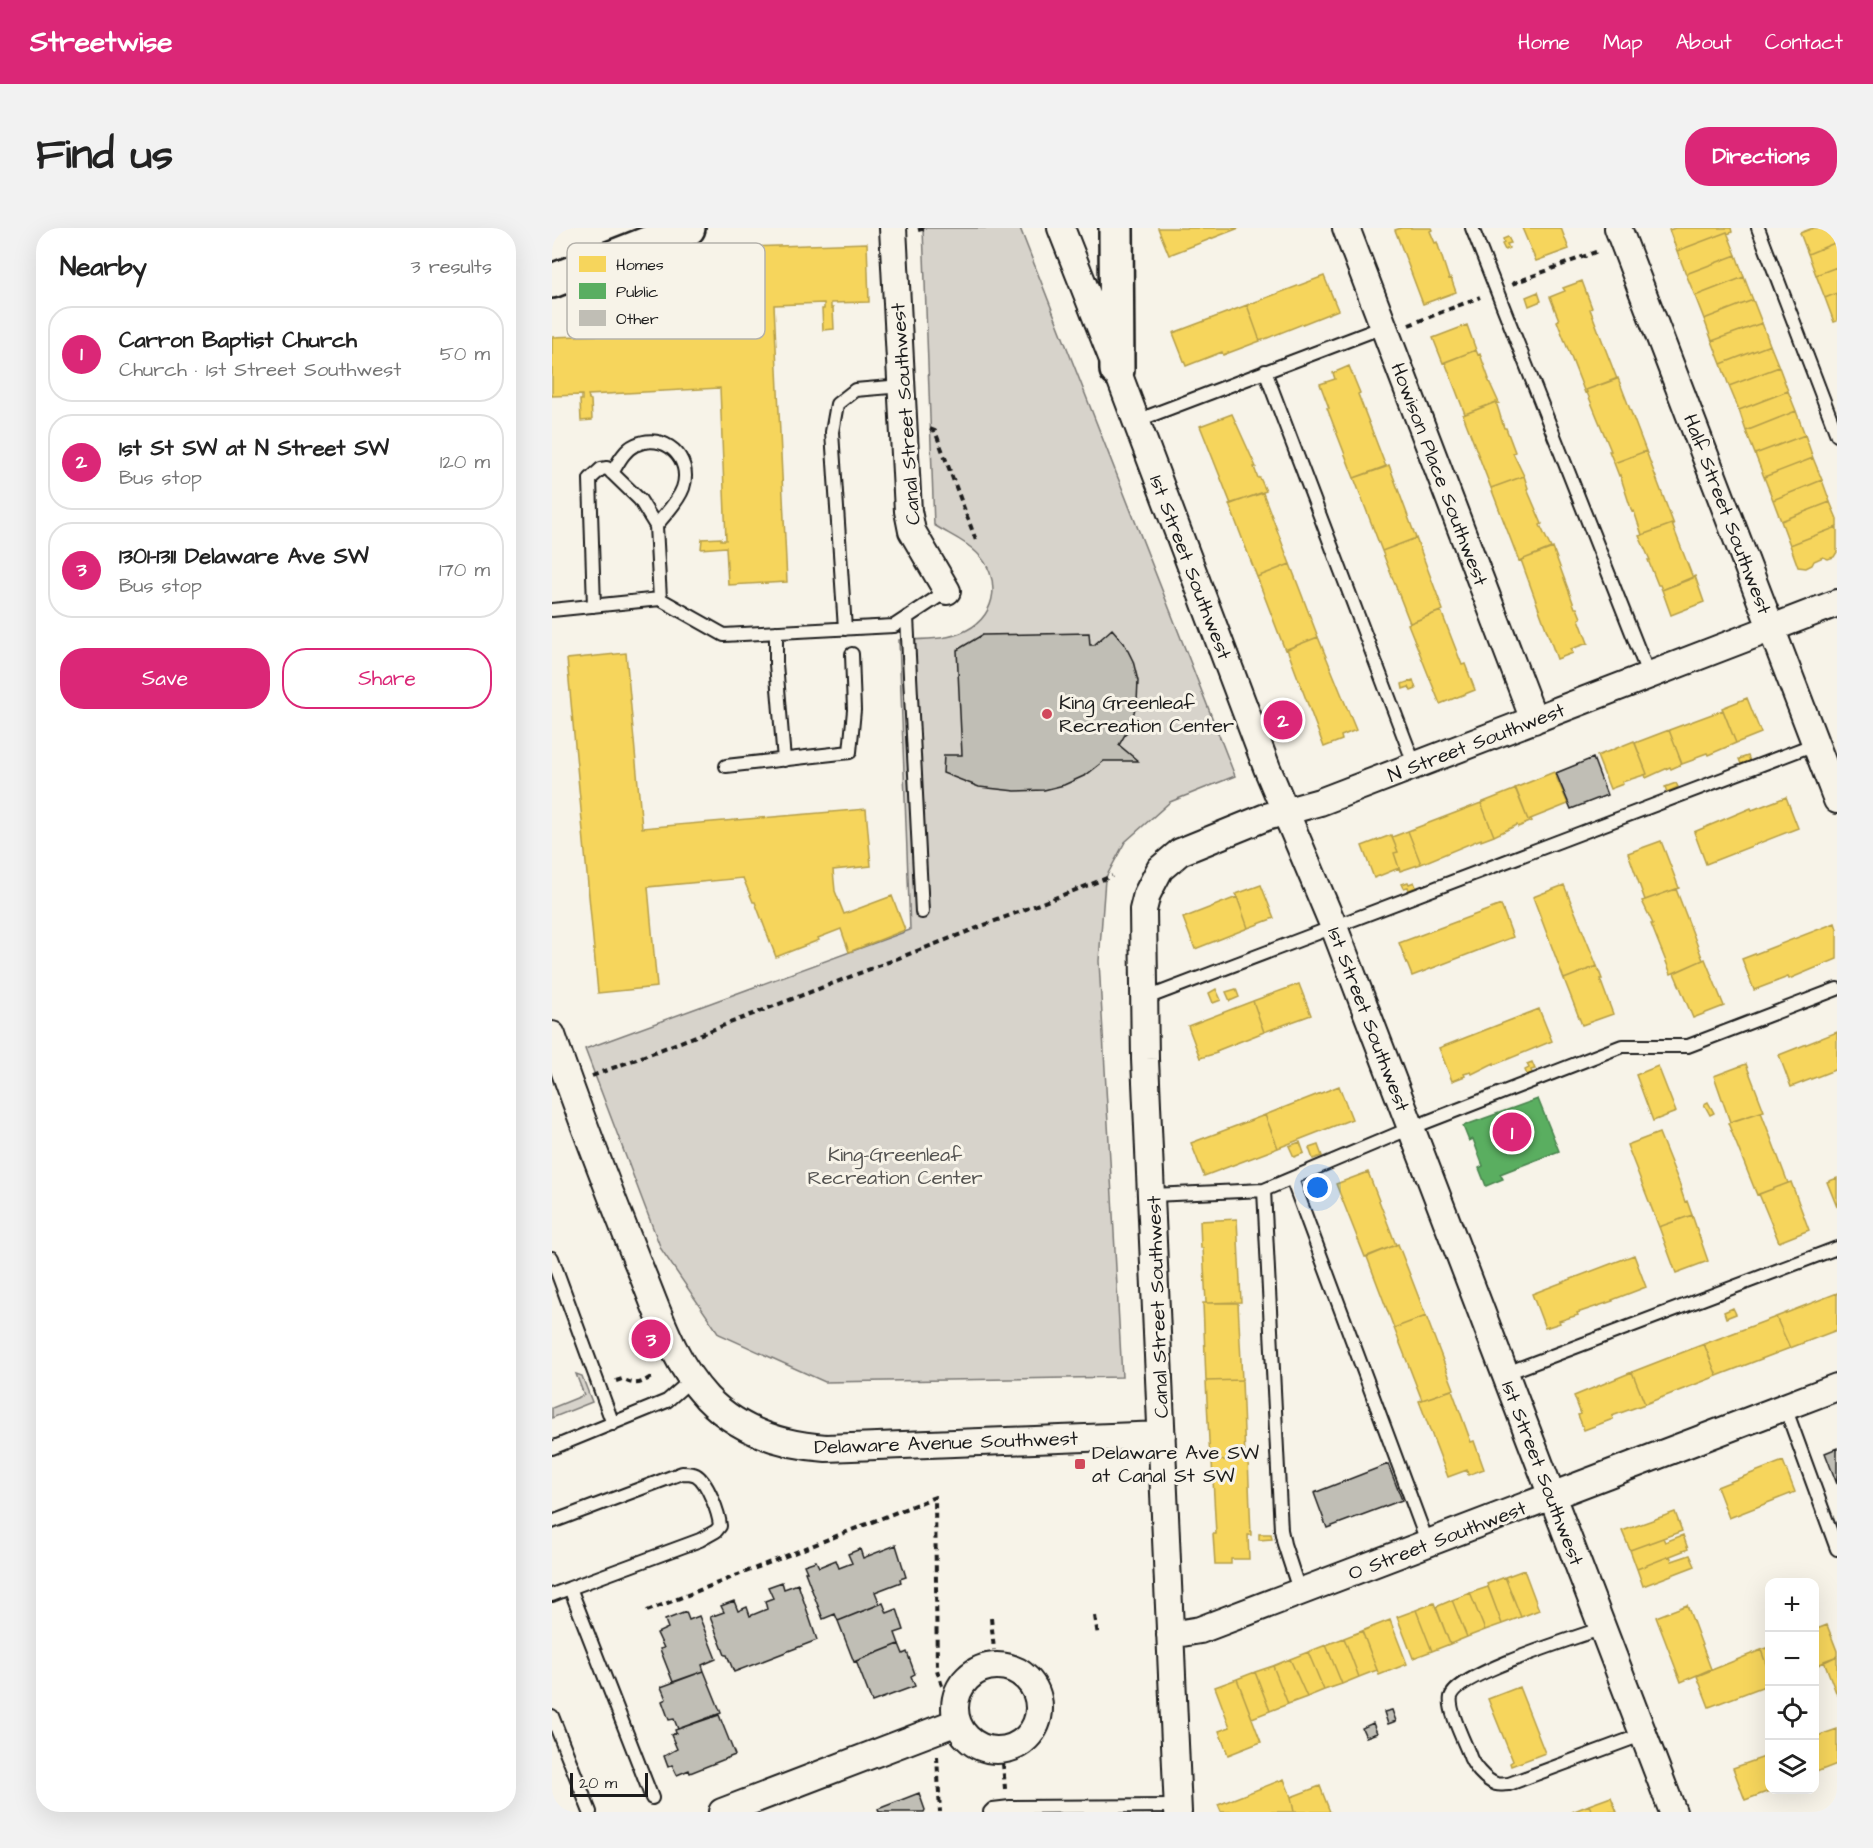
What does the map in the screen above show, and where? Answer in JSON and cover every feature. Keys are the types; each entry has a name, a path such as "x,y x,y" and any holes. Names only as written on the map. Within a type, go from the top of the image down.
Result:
{"main road":[{"path":"650,243 688,228"},
{"path":"1116,228 1117,370"},
{"path":"552,281 567,275"}],"street":[{"name":"Canal Street Southwest","path":"893,228 908,511 912,531 947,591"},
{"name":"1st Street Southwest","path":"1061,228 1267,768 1334,927 1672,1812"},
{"name":"Howison Place Southwest","path":"1346,228 1534,720"},
{"name":"Half Street Southwest","path":"1618,228 1837,800"},
{"name":"N Street Southwest","path":"1143,910 1147,894 1160,869 1180,852 1266,817 1320,802 1415,766 1837,603"},
{"name":"Canal Street Southwest","path":"1143,910 1144,999 1178,1809"},
{"name":"Delaware Avenue Southwest","path":"552,1035 667,1336 692,1380 709,1400 738,1422 772,1438 807,1446 838,1447 1162,1435"},
{"name":"O Street Southwest","path":"1170,1635 1200,1630 1300,1593 1837,1387"},
{"path":"722,1812 957,1722"}],"lane":[{"path":"1472,228 1649,676"},
{"path":"1758,228 1837,435"},
{"path":"1136,421 1383,327"},
{"path":"1265,371 1415,766"},
{"path":"845,629 832,432 837,404 855,390 902,386"},
{"path":"612,473 628,450 646,441 664,442 681,457 684,470 683,487 677,500 656,526"},
{"path":"594,606 590,479 601,469 608,468 640,500 656,526 660,599"},
{"path":"552,610 660,599 724,635 894,626 947,591"},
{"path":"907,617 922,912"},
{"path":"776,632 776,664 784,760"},
{"path":"726,766 850,752 854,710 852,654"},
{"path":"1144,999 1815,744"},
{"path":"1152,1195 1264,1190 1411,1128 1622,1046 1688,1046 1837,989"},
{"path":"1292,1179 1428,1544"},
{"path":"1264,1190 1281,1530 1300,1593"},
{"path":"1504,1374 1837,1248"},
{"path":"552,1258 613,1424"},
{"path":"552,1448 667,1401 692,1380"},
{"path":"1785,1407 1837,1549"},
{"path":"552,1522 682,1473 694,1473 703,1480 720,1517 720,1526 716,1531 700,1540 552,1595"},
{"path":"570,1588 652,1798"},
{"path":"1603,1628 1490,1669 1461,1684 1451,1698 1452,1709 1471,1761 1487,1779 1497,1785 1509,1784 1644,1734"},
{"path":"552,1716 590,1812"},
{"path":"990,1812 993,1809 1010,1807 1178,1809"}],"path":[{"path":"924,426 935,431 977,543"},
{"path":"570,1084 1112,876"},
{"path":"601,1388 621,1379 633,1385 651,1377"},
{"path":"647,1611 935,1497 937,1670 943,1689"},
{"path":"1095,1616 1098,1636"},
{"path":"991,1618 994,1650"},
{"path":"937,1747 940,1812"}],"green space":[{"name":"King-Greenleaf Recreation Center","path":"923,228 1020,228 1235,776 1170,802 1125,842 1105,879 1099,961 1122,1377 825,1382 719,1334 661,1249 585,1049 910,930 899,640 942,638 959,634 977,623 985,614 993,594 993,583 985,562 962,541 934,525"},
{"path":"576,1374 582,1376 592,1402 552,1418 552,1408 584,1395"}],"building: Homes":[{"path":"1158,228 1239,228 1169,255"},
{"path":"1431,228 1430,231 1435,243 1437,242 1449,279 1451,278 1456,292 1423,304 1395,230"},
{"path":"1522,228 1561,228 1569,249 1536,261"},
{"path":"1675,228 1731,228 1732,232 1677,251 1669,230"},
{"path":"1813,228 1837,228 1837,242 1808,254 1800,233"},
{"path":"1727,232 1736,255 1686,274 1677,251"},
{"path":"1508,237 1511,243 1507,244 1509,248 1505,250 1502,244 1503,239"},
{"path":"1837,242 1837,267 1816,275 1808,254"},
{"path":"867,243 869,302 831,303 834,329 823,330 824,303 774,305 787,582 728,585 726,547 701,549 702,539 726,540 720,388 588,395 591,400 592,420 581,421 580,400 582,400 582,395 552,396 552,337 567,336 567,339 765,339 765,246"},
{"path":"1736,255 1744,277 1695,296 1686,274"},
{"path":"1837,267 1837,293 1825,298 1816,275"},
{"path":"1324,276 1338,310 1260,341 1247,305"},
{"path":"1744,277 1753,300 1704,319 1695,296"},
{"path":"1582,281 1592,308 1590,309 1617,379 1586,390 1585,393 1550,297 1565,291 1563,288"},
{"path":"1538,292 1541,301 1529,306 1526,297"},
{"path":"1837,293 1837,321 1834,322 1825,298"},
{"path":"1753,300 1762,323 1712,341 1704,319"},
{"path":"1247,305 1260,341 1186,366 1173,333"},
{"path":"1762,323 1770,345 1721,364 1712,341"},
{"path":"1467,325 1476,350 1443,363 1433,338"},
{"path":"1770,345 1779,367 1729,386 1721,364"},
{"path":"1476,350 1478,355 1480,354 1499,403 1496,404 1496,402 1465,414 1445,362"},
{"path":"1349,366 1386,467 1354,478 1320,384 1335,379 1333,373"},
{"path":"1779,367 1788,391 1739,410 1729,386"},
{"path":"1618,378 1646,451 1614,463 1586,390"},
{"path":"1788,391 1796,411 1746,431 1739,410"},
{"path":"1496,402 1515,452 1513,453 1524,476 1491,488 1463,415"},
{"path":"1796,411 1805,435 1755,454 1746,431"},
{"path":"1232,414 1256,467 1254,467 1258,478 1266,491 1231,504 1200,426"},
{"path":"1805,435 1813,458 1764,477 1755,454"},
{"path":"1646,451 1674,525 1642,535 1614,463"},
{"path":"1813,458 1822,480 1773,500 1764,477"},
{"path":"1389,465 1416,538 1382,551 1354,478"},
{"path":"1524,476 1542,524 1540,525 1551,548 1519,561 1491,488"},
{"path":"1822,480 1830,502 1781,521 1773,500"},
{"path":"1263,493 1290,564 1257,577 1229,504"},
{"path":"1830,502 1837,519 1837,527 1790,545 1781,521"},
{"path":"1672,524 1693,578 1662,590 1639,536"},
{"path":"1837,527 1837,552 1834,557 1828,559 1823,557 1806,568 1798,567 1790,545"},
{"path":"1416,538 1443,610 1410,623 1382,551"},
{"path":"1553,548 1575,608 1581,618 1579,619 1588,643 1571,649 1573,653 1557,659 1521,560"},
{"path":"1290,564 1318,637 1285,650 1257,577"},
{"path":"1695,576 1704,602 1671,615 1662,590"},
{"path":"1441,611 1462,665 1465,664 1475,690 1440,704 1408,624"},
{"path":"1318,637 1356,730 1341,736 1342,740 1324,747 1287,649"},
{"path":"626,653 642,828 866,809 871,866 833,870 835,891 844,914 892,896 905,930 849,952 841,929 776,957 755,902 743,878 648,887 657,987 598,993 567,659"},
{"path":"1413,680 1416,689 1411,691 1409,687 1403,689 1402,684"},
{"path":"1747,698 1761,733 1736,743 1722,708"},
{"path":"1723,710 1736,743 1682,764 1669,730"},
{"path":"1669,730 1682,764 1646,778 1647,774 1635,743"},
{"path":"1634,741 1647,774 1622,782 1623,784 1610,789 1597,756"},
{"path":"1748,756 1750,761 1741,764 1739,759"},
{"path":"1554,772 1568,804 1528,820 1515,788"},
{"path":"1676,783 1678,787 1667,792 1665,787"},
{"path":"1516,789 1528,820 1532,821 1494,836 1481,803"},
{"path":"1786,797 1798,828 1706,864 1694,832 1751,808 1752,810"},
{"path":"1481,803 1494,836 1481,841 1481,839 1421,864 1408,831"},
{"path":"1408,831 1421,864 1400,871 1394,853 1398,852 1392,837"},
{"path":"1391,835 1398,852 1394,853 1399,868 1374,878 1362,846"},
{"path":"1661,841 1679,888 1645,900 1628,853"},
{"path":"1408,882 1409,884 1414,882 1416,887 1409,890 1408,887 1404,888 1402,884"},
{"path":"1261,885 1274,918 1248,928 1236,894"},
{"path":"1564,885 1597,966 1564,979 1533,897"},
{"path":"1676,889 1703,960 1671,974 1642,901"},
{"path":"1237,897 1248,928 1195,949 1183,918"},
{"path":"1501,905 1513,937 1412,976 1399,943"},
{"path":"1835,923 1837,959 1789,979 1788,977 1754,990 1742,959"},
{"path":"1705,959 1724,1006 1693,1018 1674,973"},
{"path":"1597,966 1613,1014 1582,1025 1564,979"},
{"path":"1299,984 1311,1015 1264,1032 1253,1001"},
{"path":"1216,989 1221,1000 1213,1003 1209,993"},
{"path":"1236,989 1239,997 1230,1001 1226,992"},
{"path":"1253,1001 1264,1032 1200,1058 1188,1026"},
{"path":"1539,1009 1552,1041 1472,1074 1471,1072 1464,1074 1465,1076 1452,1081 1439,1048"},
{"path":"1837,1032 1837,1069 1791,1087 1779,1055"},
{"path":"1532,1062 1535,1069 1527,1075 1525,1070 1529,1068 1527,1064"},
{"path":"1746,1064 1764,1111 1730,1122 1714,1076"},
{"path":"1658,1066 1676,1112 1653,1121 1636,1075"},
{"path":"1339,1086 1352,1119 1278,1148 1265,1115"},
{"path":"1708,1102 1714,1113 1710,1115 1704,1104"},
{"path":"1761,1112 1788,1183 1757,1195 1728,1123"},
{"path":"1265,1115 1278,1148 1204,1176 1191,1143"},
{"path":"1659,1133 1692,1215 1659,1227 1627,1145"},
{"path":"1300,1142 1304,1153 1294,1157 1289,1146"},
{"path":"1318,1145 1322,1156 1313,1159 1309,1148"},
{"path":"1368,1172 1396,1245 1365,1257 1336,1184"},
{"path":"1837,1178 1837,1207 1827,1182"},
{"path":"1791,1182 1809,1230 1779,1242 1759,1194"},
{"path":"1692,1215 1708,1261 1676,1273 1659,1227"},
{"path":"1237,1219 1241,1302 1206,1303 1200,1221"},
{"path":"1398,1244 1426,1316 1394,1328 1367,1257"},
{"path":"1634,1255 1646,1287 1577,1313 1578,1315 1545,1328 1532,1294"},
{"path":"1837,1293 1837,1330 1790,1348 1776,1317"},
{"path":"1203,1303 1238,1303 1242,1380 1206,1381"},
{"path":"1733,1308 1736,1314 1726,1318 1724,1312"},
{"path":"1426,1316 1454,1389 1422,1400 1394,1328"},
{"path":"1776,1317 1790,1348 1717,1376 1704,1344"},
{"path":"1704,1344 1717,1376 1645,1404 1632,1372"},
{"path":"1632,1372 1645,1404 1612,1416 1613,1419 1584,1430 1574,1396"},
{"path":"1242,1380 1245,1458 1210,1461 1206,1381"},
{"path":"1452,1390 1471,1442 1474,1441 1484,1469 1468,1475 1467,1470 1448,1477 1419,1401"},
{"path":"1248,1458 1251,1535 1248,1535 1249,1559 1231,1559 1231,1564 1215,1564 1213,1534 1216,1534 1212,1461"},
{"path":"1783,1461 1795,1492 1729,1518 1717,1487"},
{"path":"1675,1512 1682,1531 1630,1550 1622,1531"},
{"path":"1259,1534 1271,1534 1272,1539 1259,1540"},
{"path":"1683,1535 1688,1549 1637,1569 1630,1550 1663,1538 1665,1542"},
{"path":"1690,1555 1695,1566 1643,1586 1637,1569 1670,1556 1672,1561"},
{"path":"1524,1570 1539,1610 1521,1617 1505,1577"},
{"path":"1505,1577 1521,1617 1502,1624 1487,1584"},
{"path":"1488,1587 1502,1624 1485,1630 1470,1593"},
{"path":"1470,1593 1485,1630 1467,1637 1452,1600"},
{"path":"1452,1600 1467,1637 1450,1644 1436,1607"},
{"path":"1434,1603 1450,1644 1432,1651 1416,1610"},
{"path":"1687,1605 1711,1669 1681,1682 1656,1617"},
{"path":"1416,1610 1432,1651 1413,1658 1397,1617"},
{"path":"1390,1620 1407,1664 1379,1675 1362,1631"},
{"path":"1827,1625 1837,1656 1819,1665 1819,1632 1819,1628"},
{"path":"1362,1631 1377,1670 1359,1677 1344,1638"},
{"path":"1344,1638 1359,1677 1342,1684 1326,1645"},
{"path":"1326,1645 1342,1684 1324,1690 1308,1652"},
{"path":"1765,1649 1765,1661 1761,1650"},
{"path":"1761,1650 1765,1661 1765,1686 1709,1707 1697,1676"},
{"path":"1308,1652 1324,1690 1307,1697 1290,1659"},
{"path":"1837,1656 1837,1695 1824,1661"},
{"path":"1290,1659 1307,1697 1288,1704 1273,1666"},
{"path":"1273,1666 1288,1704 1270,1711 1255,1672"},
{"path":"1255,1672 1270,1711 1252,1718 1237,1679"},
{"path":"1237,1679 1261,1742 1228,1755 1219,1731 1230,1727 1215,1687"},
{"path":"1519,1687 1545,1753 1511,1766 1510,1763 1513,1761 1488,1699"},
{"path":"1837,1729 1837,1764 1819,1771 1819,1740 1819,1735"},
{"path":"1765,1757 1765,1793 1745,1800 1733,1768"},
{"path":"1284,1779 1294,1812 1221,1812 1218,1805"},
{"path":"1320,1786 1330,1812 1294,1812 1291,1797"},
{"path":"1611,1797 1617,1812 1592,1812 1589,1805"},
{"path":"1589,1805 1592,1812 1572,1812"}],"building: Public":[{"path":"1538,1099 1559,1151 1500,1174 1503,1179 1486,1186 1479,1168 1483,1166 1473,1139 1469,1141 1463,1126"}],"building: Other":[{"name":"King Greenleaf Recreation Center","path":"1112,629 1124,643 1133,661 1138,681 1137,702 1130,726 1119,745 1138,761 1104,761 1086,775 1064,785 1044,790 1015,791 979,787 943,773 944,755 962,755 957,650 982,635 1089,633 1090,645 1094,645"},
{"path":"1593,758 1607,795 1571,809 1556,773"},
{"path":"1837,1448 1837,1484 1825,1453"},
{"path":"1388,1464 1402,1500 1327,1528 1314,1493"},
{"path":"896,1545 906,1577 900,1579 901,1582 875,1592 880,1604 838,1621 835,1614 823,1619 804,1565 816,1561 819,1567 836,1560 839,1568 852,1563 848,1554 860,1549 863,1558"},
{"path":"782,1582 784,1589 798,1584 817,1640 734,1672 710,1617 724,1612 721,1606 734,1601 738,1611 747,1607 750,1616 767,1609 765,1601 773,1598 768,1587"},
{"path":"883,1603 887,1613 897,1609 904,1630 895,1633 899,1644 854,1662 838,1621"},
{"path":"686,1612 689,1620 699,1616 716,1659 702,1665 704,1671 673,1682 660,1649 664,1648 657,1633 668,1628 665,1620"},
{"path":"899,1644 903,1654 907,1652 915,1674 911,1676 915,1686 872,1702 856,1661"},
{"path":"704,1671 721,1713 678,1729 674,1719 669,1720 662,1701 666,1699 661,1687"},
{"path":"1392,1710 1396,1721 1388,1724 1384,1712"},
{"path":"719,1715 735,1755 690,1773 689,1770 677,1775 672,1765 668,1767 664,1756 677,1749 671,1735 676,1733 675,1730"},
{"path":"1373,1723 1377,1733 1366,1737 1362,1728"},
{"path":"919,1793 924,1812 879,1812 878,1809"}],"place":[{"name":"King Greenleaf Recreation Center","path":"1047,714"},
{"name":"1st St SW at N Street SW","path":"1283,720"},
{"name":"Carron Baptist Church","path":"1512,1132"},
{"name":"1301-1311 Delaware Ave SW","path":"651,1339"},
{"name":"Delaware Ave SW at Canal St SW","path":"1080,1464"}]}
